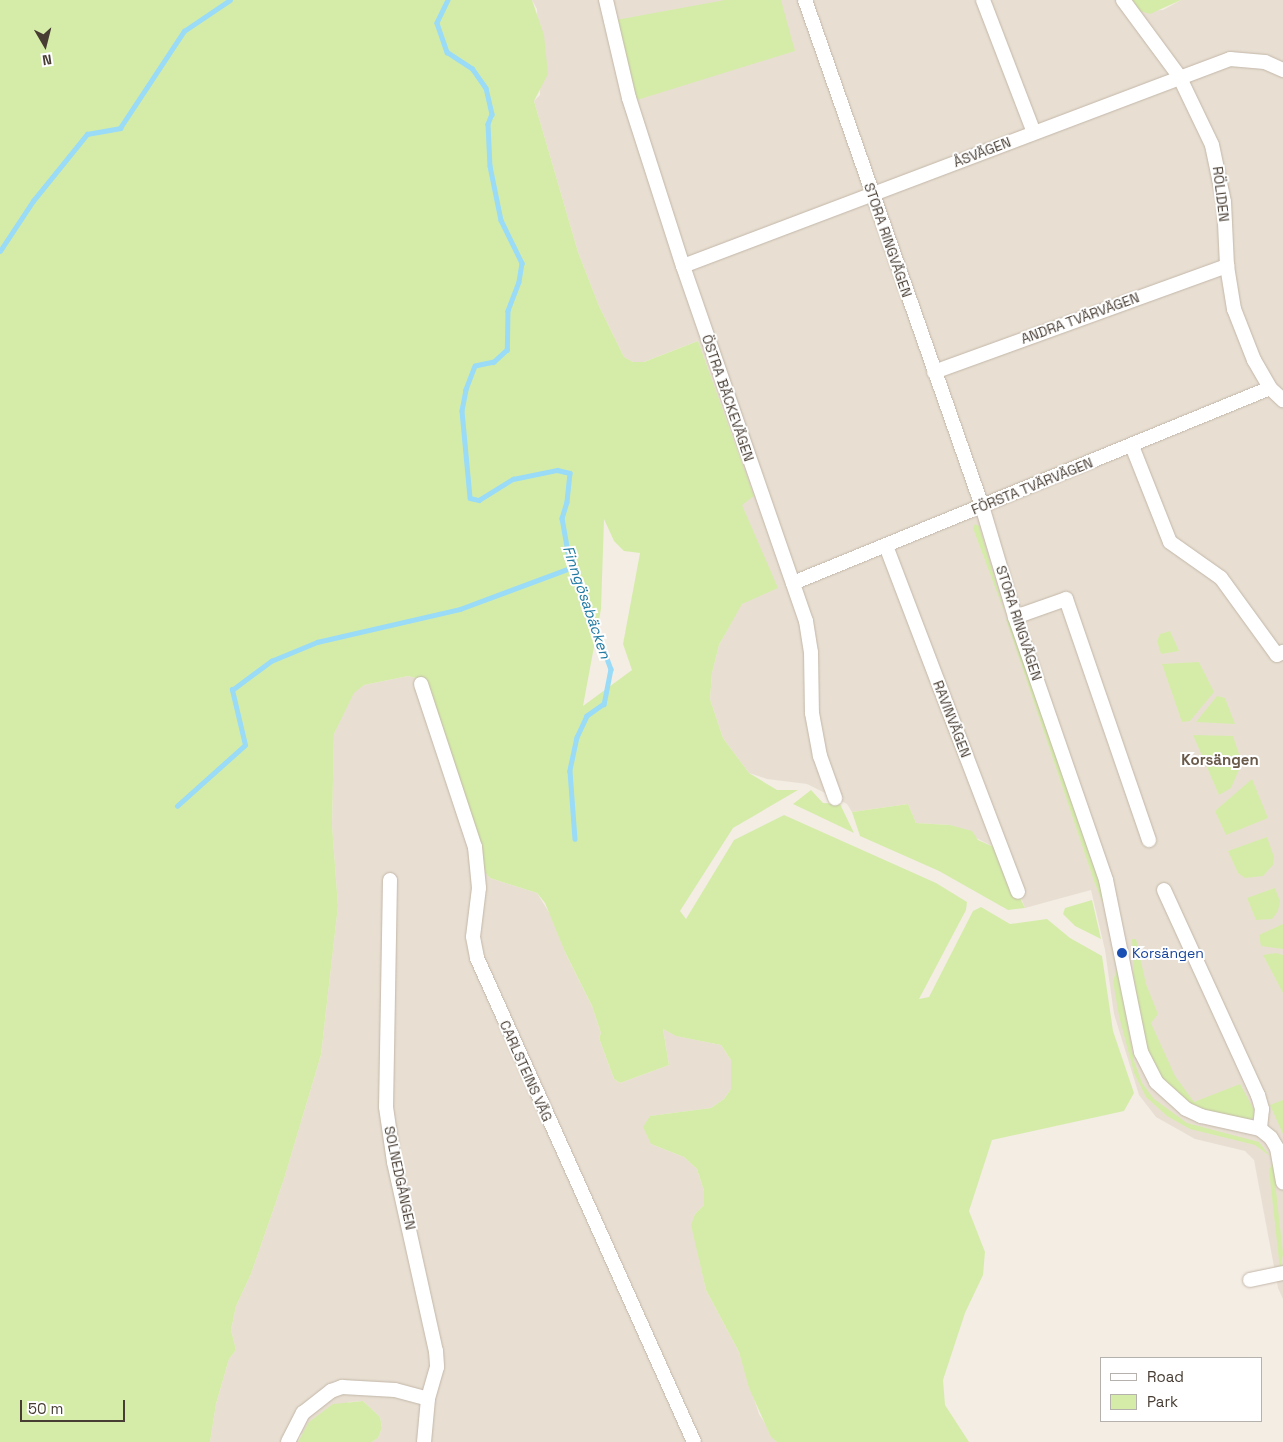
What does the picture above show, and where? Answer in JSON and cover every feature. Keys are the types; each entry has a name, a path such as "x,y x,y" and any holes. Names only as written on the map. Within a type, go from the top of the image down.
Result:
{"street":[{"name":"ÖSTRA BÄCKEVÄGEN","path":"606,0 629,98 683,266 793,582 809,637 812,713 820,756 835,798"},
{"name":"STORA RINGVÄGEN","path":"806,0 982,506 1015,616 1106,880 1132,1016 1147,1067 1165,1094 1186,1109 1201,1116 1260,1129"},
{"path":"983,0 1034,132"},
{"name":"RÖLIDEN","path":"1123,0 1179,76 1217,162 1224,202 1227,266 1234,309 1254,360 1270,388 1283,400"},
{"name":"ÅSVÄGEN","path":"683,266 1179,76 1230,59 1265,62 1283,70"},
{"name":"ANDRA TVÄRVÄGEN","path":"934,372 1227,266"},
{"name":"FÖRSTA TVÄRVÄGEN","path":"793,582 1132,446 1270,388"},
{"path":"1132,446 1170,542 1221,578 1280,653"},
{"name":"RAVINVÄGEN","path":"886,546 1018,892"},
{"path":"1015,616 1066,598 1149,840"},
{"name":"CARLSTEINS VÄG","path":"421,684 475,847 479,888 473,937 477,958 694,1442"},
{"name":"SOLNEDGÅNGEN","path":"390,880 386,1107 394,1162 436,1352 437,1367 428,1399 424,1442"},
{"path":"1164,890 1258,1095 1262,1109 1260,1129 1277,1148 1283,1182"},
{"path":"1250,1280 1283,1273"},
{"path":"288,1442 303,1413 331,1391 342,1387 395,1390 428,1399"}],"shaded area":[{"path":"532,0 1132,0 1140,11 1163,10 1181,0 1283,0 1283,1299 1278,1288 1254,1160 1245,1151 1195,1139 1156,1117 1139,1095 1114,1014 1105,950 1091,890 1025,908 1021,898 1017,899 996,848 950,825 916,823 908,804 852,812 847,804 807,784 767,779 749,773 723,738 710,699 712,673 719,645 742,603 777,587 741,504 754,496 698,341 644,362 633,362 624,357 599,306 578,252 534,101 540,95 537,9"},
{"path":"408,676 427,681 490,878 537,893 555,922 565,952 592,1006 601,1033 599,1038 614,1079 620,1083 669,1065 663,1029 677,1036 721,1045 731,1060 731,1089 724,1099 711,1108 651,1116 651,1144 684,1157 697,1169 704,1191 704,1205 695,1214 692,1225 706,1290 739,1352 759,1414 777,1442 372,1442 378,1438 382,1428 380,1417 363,1401 349,1402 299,1436 298,1442 210,1442 216,1404 229,1359 236,1350 231,1330 236,1306 251,1274 284,1179 321,1055 338,906 332,825 334,734 354,692 364,685"}],"green space":[{"path":"0,0 532,0 544,35 548,74 534,101 578,252 599,306 624,357 633,362 644,362 698,341 754,496 742,505 778,588 742,604 719,645 712,673 710,699 723,738 749,773 777,790 798,790 733,828 680,911 686,919 734,840 784,815 936,883 967,902 966,910 919,999 929,997 973,911 981,907 1010,924 1047,919 1070,938 1102,956 1113,1031 1134,1093 1124,1111 992,1140 969,1211 985,1252 983,1275 965,1313 943,1380 945,1405 969,1442 777,1442 771,1437 749,1388 739,1352 706,1290 691,1225 695,1214 704,1205 704,1191 697,1169 684,1157 651,1144 643,1127 650,1116 711,1108 724,1099 731,1089 731,1060 721,1045 676,1036 663,1029 669,1065 620,1083 614,1079 599,1038 601,1033 592,1006 565,952 545,903 537,893 490,878 486,873 427,681 408,676 364,685 354,693 334,734 332,825 338,906 321,1055 284,1179 251,1274 236,1306 231,1330 236,1350 229,1359 216,1404 210,1442 0,1442","holes":["604,519 614,541 624,551 640,553 623,644 632,670 583,706 601,609"]},
{"path":"725,0 781,0 795,51 637,100 616,20"},
{"path":"1132,0 1181,0 1150,14 1140,11"},
{"path":"975,524 979,526 1005,614 973,528"},
{"path":"1006,619 1010,621 1106,903 1102,901 1094,881"},
{"path":"1170,631 1179,651 1161,654 1157,641 1160,634"},
{"path":"1199,662 1214,692 1190,721 1182,722 1162,664"},
{"path":"1217,696 1225,698 1235,724 1196,722"},
{"path":"1193,735 1233,736 1242,763 1231,788 1219,795"},
{"path":"1252,779 1268,818 1226,835 1215,811"},
{"path":"811,790 823,803 840,804 854,833 793,804"},
{"path":"908,804 916,823 950,825 972,831 978,840 996,848 1025,908 1008,910 939,871 860,836 852,812"},
{"path":"1267,837 1274,857 1273,865 1263,876 1245,878 1238,873 1228,851"},
{"path":"1275,888 1280,901 1278,911 1272,919 1256,920 1247,898"},
{"path":"1092,900 1101,939 1075,926 1063,914 1065,908"},
{"path":"1283,924 1283,949 1261,946 1259,935"},
{"path":"1132,939 1136,939 1146,984 1158,1014 1151,1023 1175,1076 1194,1102 1240,1084 1253,1108 1254,1116 1250,1121 1196,1110 1159,1081 1148,1057 1135,994"},
{"path":"1276,953 1283,955 1283,993 1263,955"},
{"path":"1117,969 1134,1061 1142,1083 1154,1099 1187,1123 1259,1142 1270,1156 1255,1145 1190,1129 1167,1116 1146,1097 1134,1073 1119,1016 1113,981"},
{"path":"1283,1100 1283,1134 1270,1105"},
{"path":"1273,1163 1283,1254 1280,1269 1269,1170"},
{"path":"363,1401 380,1417 382,1428 378,1438 372,1442 298,1442 309,1422 333,1404"}],"waterway":[{"path":"0,251 33,201 87,134 120,128 184,31 230,0"},
{"name":"Finngösabäcken","path":"448,0 437,23 447,52 472,68 486,88 492,114 488,124 490,166 501,220 522,263 519,282 508,311 507,350 494,362 475,366 466,390 462,411 470,498 479,500 513,479 557,470 570,473 567,502 562,518 568,553 611,669 604,704 587,716 577,737 570,771 575,839"},
{"path":"177,806 245,745 232,690 271,661 317,642 460,609 573,567"}],"place":[{"name":"Korsängen","path":"1122,953"}],"district":[{"name":"Korsängen","path":"1220,760"}]}
